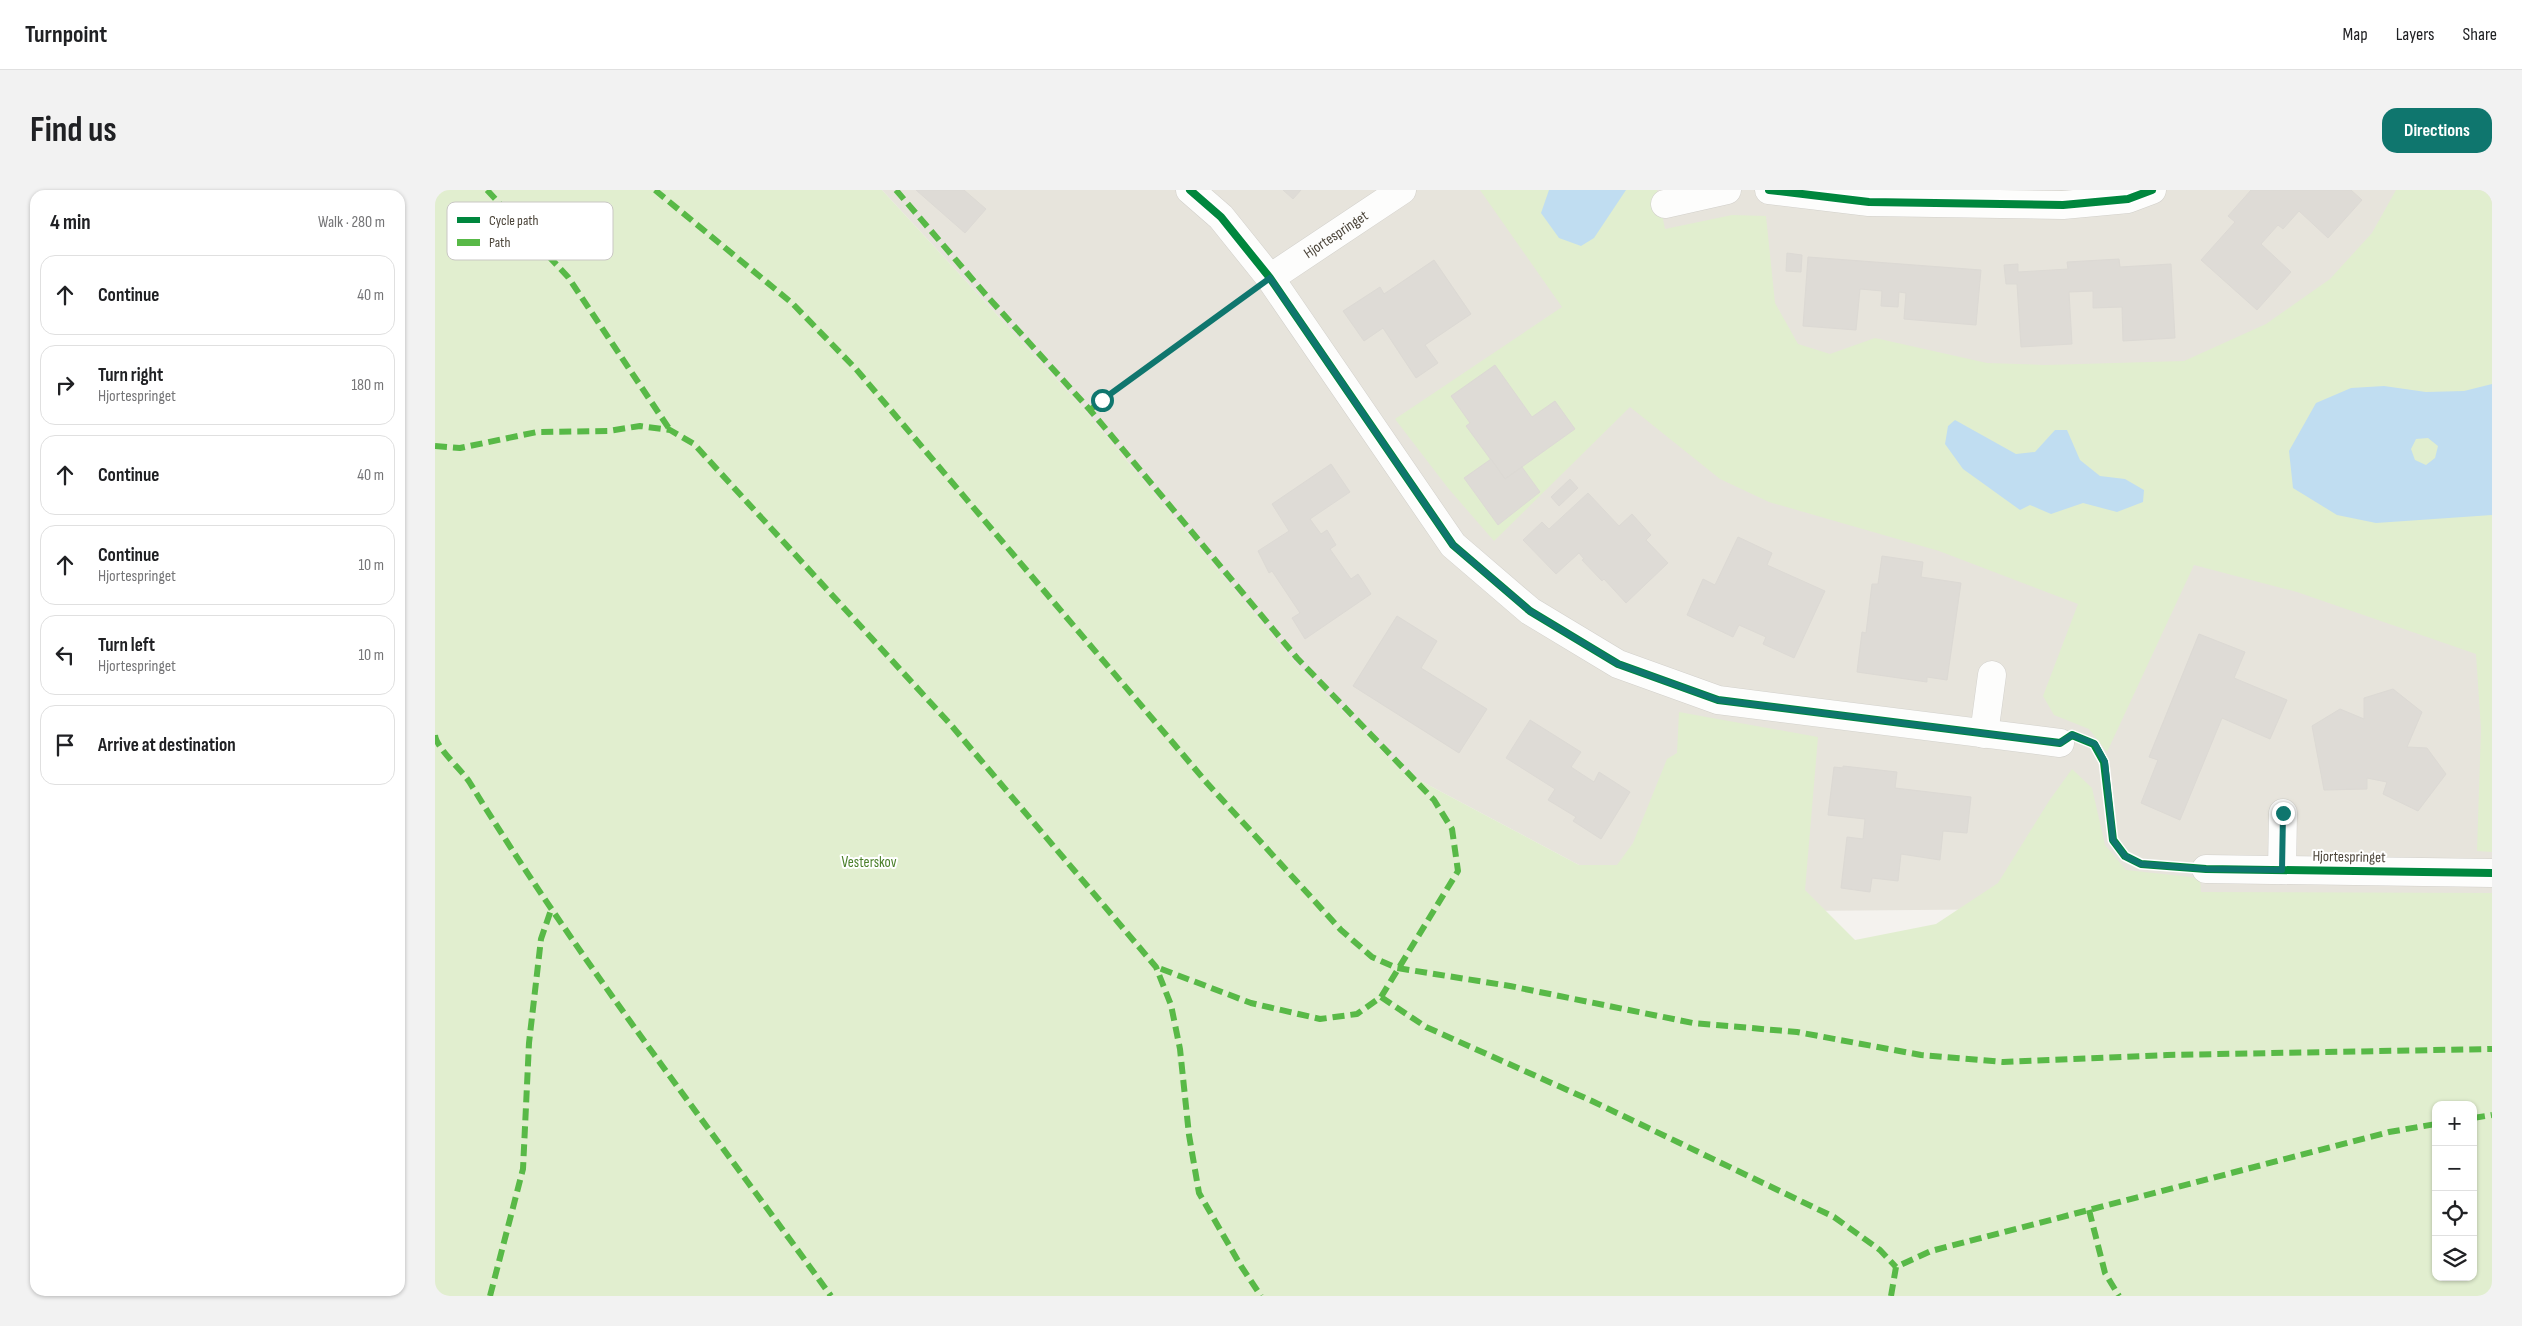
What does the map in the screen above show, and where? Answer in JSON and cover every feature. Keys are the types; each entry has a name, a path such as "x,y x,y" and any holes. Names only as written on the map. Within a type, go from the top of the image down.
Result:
{"street":[{"path":"1190,190 1221,217 1270,278 1453,545 1530,611 1618,664 1718,700 2060,743"},
{"name":"Hjortespringet","path":"1270,278 1402,190"},
{"path":"1665,204 1727,190"},
{"path":"1769,190 1869,202 2063,205 2128,199 2152,190"},
{"path":"1984,734 1992,675"},
{"path":"2282,870 2283,813"},
{"name":"Hjortespringet","path":"2206,869 2492,873"}],"path":[{"path":"1102,400 1270,278"}],"shaded area":[{"path":"882,190 2492,190 2492,905 1798,911 1579,865 1402,771 1298,666 1082,407"}],"green space":[{"name":"Vesterskov","path":"435,190 882,190 1082,407 1298,666 1402,771 1579,865 1617,865 1633,843 1667,759 1677,753 1679,712 1818,737 1805,890 1855,940 1936,924 1998,883 2049,801 2072,769 2092,788 2105,845 2126,870 2200,878 2201,892 2492,893 2492,1296 435,1296"},
{"path":"1480,190 1657,190 1665,229 1732,215 1766,216 1775,303 1798,344 1830,354 1875,338 1987,363 2045,365 2184,361 2266,324 2330,279 2372,233 2396,190 2492,190 2492,852 2477,851 2481,729 2476,654 2297,592 2194,565 2107,752 2089,729 2054,715 2043,696 2078,604 1939,551 1769,502 1720,479 1630,407 1494,541 1448,488 1395,419 1562,307"}],"water":[{"path":"1549,190 1626,190 1594,238 1581,246 1559,238 1541,213"},
{"path":"2492,384 2492,515 2376,523 2337,515 2293,488 2289,451 2316,403 2351,388 2384,386 2426,392 2464,391","holes":["2428,438 2438,446 2435,458 2426,465 2415,460 2411,449 2416,439"]},
{"path":"1955,420 2016,454 2035,452 2055,430 2067,430 2080,460 2100,476 2125,479 2144,490 2143,502 2117,512 2083,503 2051,514 2030,505 2020,510 1963,469 1945,444 1948,426"}],"building":[{"path":"916,190 964,190 986,209 965,233"},
{"path":"1283,190 1301,190 1293,199"},
{"path":"2251,190 2351,190 2362,200 2328,238 2299,211 2283,229 2278,225 2261,244 2291,272 2257,310 2201,260 2235,222 2228,216"},
{"path":"1787,253 1802,255 1801,272 1786,271"},
{"path":"1808,257 1981,270 1976,325 1904,319 1906,293 1899,292 1898,307 1881,306 1882,291 1860,289 1856,330 1803,326"},
{"path":"2119,259 2120,267 2171,264 2175,338 2123,341 2122,307 2093,308 2093,291 2069,292 2072,344 2021,347 2017,284 2006,284 2004,265 2018,264 2018,272 2068,269 2067,262"},
{"path":"1434,260 1471,314 1425,345 1438,363 1416,378 1383,328 1364,341 1343,311 1380,287 1384,294"},
{"path":"1495,365 1532,417 1555,401 1575,429 1505,479 1466,426 1470,423 1451,396"},
{"path":"1491,459 1505,479 1522,467 1540,492 1498,525 1464,478"},
{"path":"1331,464 1350,492 1310,519 1321,534 1327,530 1336,545 1330,549 1351,579 1358,574 1371,594 1305,639 1292,618 1300,613 1272,571 1269,573 1258,551 1289,531 1272,504"},
{"path":"1570,479 1578,488 1559,506 1551,497"},
{"path":"1588,493 1619,526 1632,514 1651,535 1646,540 1668,563 1626,603 1604,579 1602,581 1582,560 1584,559 1579,553 1556,574 1523,540 1542,522 1549,529"},
{"path":"1738,537 1772,553 1767,565 1825,591 1794,658 1763,644 1766,637 1739,625 1733,637 1687,615 1703,579 1715,585"},
{"path":"1882,556 1923,562 1921,577 1961,583 1947,680 1927,677 1927,682 1857,672 1862,632 1866,633 1872,584 1878,584"},
{"path":"1397,616 1437,641 1421,668 1487,709 1459,753 1353,686"},
{"path":"2199,634 2245,652 2234,678 2287,700 2270,739 2222,718 2180,820 2141,803 2158,760 2149,757"},
{"path":"2393,689 2422,712 2407,747 2427,748 2446,774 2418,811 2383,794 2387,782 2367,778 2367,789 2324,790 2312,726 2340,709 2364,719 2364,698"},
{"path":"1530,720 1581,752 1571,767 1594,782 1599,772 1630,792 1601,839 1573,821 1576,817 1548,800 1555,789 1506,758"},
{"path":"1843,766 1897,772 1895,788 1971,797 1967,833 1943,831 1940,860 1901,854 1898,881 1872,878 1870,892 1841,888 1847,837 1863,839 1865,819 1828,815 1834,767 1843,768"}],"marked path":[{"path":"487,190 498,202"},
{"path":"655,190 792,303 856,369 1207,783 1341,930 1372,957 1397,968 1510,986 1693,1023 1797,1032 1921,1055 2003,1062 2167,1055 2492,1049"},
{"path":"896,190 986,295 1090,410 1297,658 1434,800 1452,829 1458,871 1381,997 1357,1014 1320,1019 1251,1003 1156,967"},
{"path":"552,260 568,277 670,430"},
{"path":"1090,410 1102,400"},
{"path":"435,446 460,448 537,432 608,431 640,426 670,430 694,444 951,725 1156,967 1171,1005 1180,1049 1189,1135 1199,1193 1241,1266 1261,1296"},
{"path":"435,735 440,746 470,783 555,914 600,979 831,1296"},
{"path":"490,1296 523,1169 529,1043 541,939 551,910"},
{"path":"1381,997 1426,1027 1592,1101 1834,1217 1880,1250 1896,1267"},
{"path":"2477,1117 2492,1115"},
{"path":"1891,1296 1896,1267 1931,1251 2389,1132 2432,1125"},
{"path":"2089,1210 2105,1273 2119,1296"}],"cycle path":[{"path":"1190,190 1221,217 1270,278 1453,545 1530,611 1618,664 1718,700 2060,743 2072,735 2094,744 2104,762 2113,840 2125,856 2141,864 2206,869 2492,873"},
{"path":"1769,190 1869,202 2063,205 2128,199 2152,190"}],"route":[{"path":"1102,400 1270,278 1453,545 1530,611 1618,664 1718,700 2060,743 2072,735 2095,744 2105,762 2113,840 2125,856 2141,864 2206,869 2282,870 2283,813"}]}
